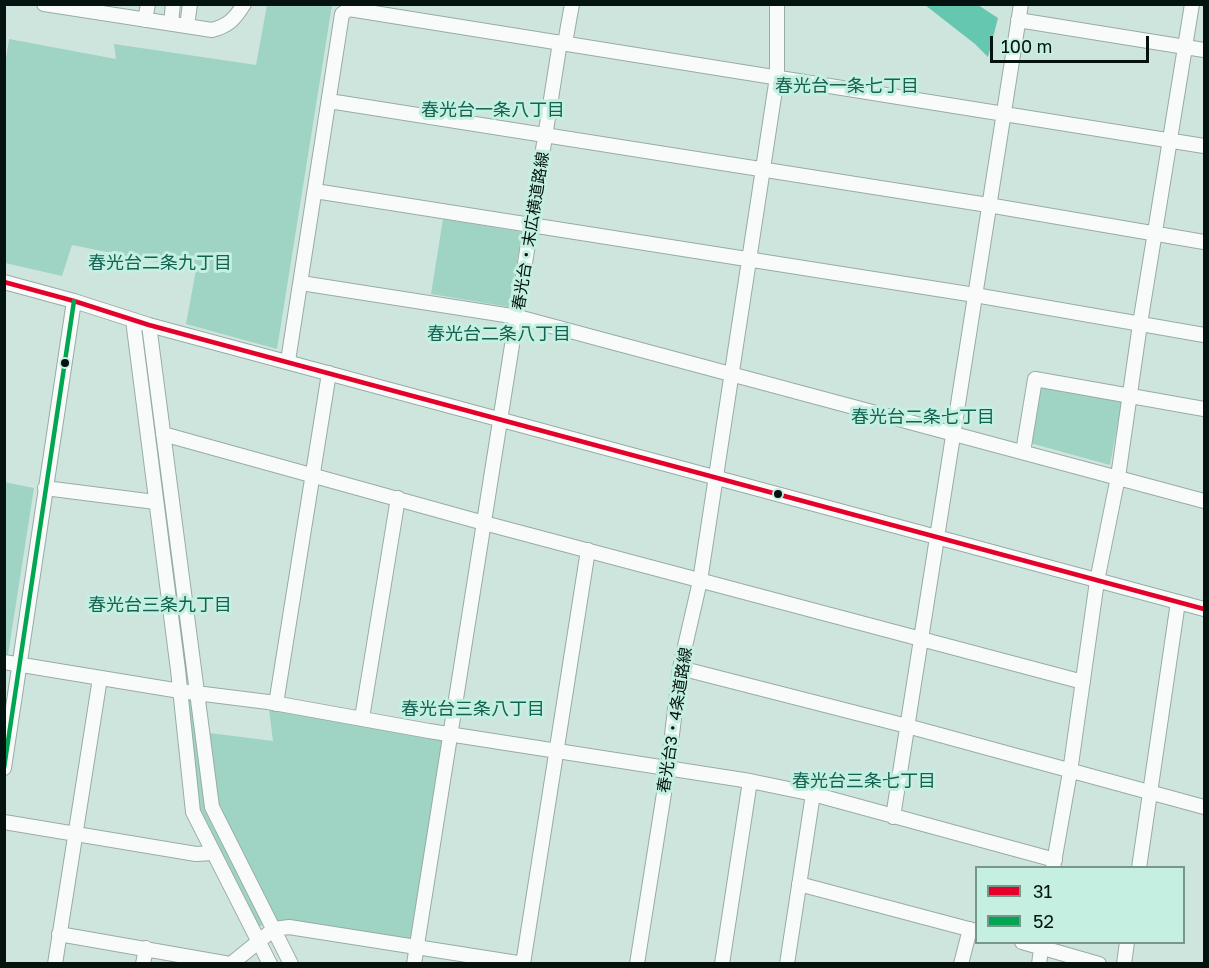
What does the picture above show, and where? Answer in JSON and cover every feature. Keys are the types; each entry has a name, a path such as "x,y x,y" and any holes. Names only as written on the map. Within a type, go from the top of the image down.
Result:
{"street":[{"path":"44,4 114,10 145,20 212,30 232,22 244,4"},
{"path":"145,20 148,4"},
{"path":"171,23 173,4"},
{"path":"187,26 190,4"},
{"name":"春光台・末広横道路線","path":"414,963 546,135 572,4"},
{"name":"春光台3・4条道路線","path":"637,963 668,768 681,668 700,580 764,171 777,77 777,4"},
{"path":"892,817 1021,4"},
{"path":"4,662 750,781 813,794 1054,864 1098,580 1118,477 1140,324 1192,4"},
{"path":"288,361 342,14 349,9 1204,146"},
{"path":"1018,20 1204,50"},
{"path":"329,101 988,205 1204,242"},
{"path":"315,191 975,295 1204,335"},
{"path":"4,282 149,325 1204,609"},
{"path":"301,283 518,317 1204,501"},
{"path":"4,768 74,301"},
{"path":"133,320 193,812 270,963"},
{"path":"149,325 212,807 291,963"},
{"path":"276,704 329,373"},
{"path":"1023,452 1035,379 1204,409"},
{"path":"163,434 484,523 1083,682"},
{"path":"45,488 155,502"},
{"path":"362,718 398,498"},
{"path":"59,934 230,963 274,929 289,927 524,963 588,550"},
{"path":"1139,866 1178,602"},
{"path":"681,668 907,726 1204,807"},
{"path":"55,963 100,678"},
{"path":"722,963 750,781"},
{"path":"786,963 813,794"},
{"path":"4,822 76,832 196,854 213,853"},
{"path":"799,884 973,930 961,963"},
{"path":"1124,963 1127,944"},
{"path":"1039,963 1042,945 1099,963"},
{"path":"143,963 146,948"}],"shaded area":[{"path":"267,5 332,5 277,349 186,324 196,270 72,245 62,276 5,263 4,72 9,39 116,59 114,44 256,65"},
{"path":"925,5 978,5 998,18 988,57 975,44"},
{"path":"443,219 522,232 509,307 431,294"},
{"path":"135,328 143,329 190,676 188,680 183,681"},
{"path":"1040,384 1122,401 1110,465 1030,443"},
{"path":"4,482 34,488 8,655 4,654"},
{"path":"183,697 190,697 193,700 208,808 263,921 262,925 257,928 197,811"},
{"path":"268,702 451,734 417,948 274,929 212,807 202,732 273,741"}],"transit line":[{"name":"31","path":"4,282 149,325 1204,609"},
{"name":"52","path":"4,768 74,301"}],"district":[{"name":"春光台一条七丁目","path":"847,86"},
{"name":"春光台一条八丁目","path":"493,110"},
{"name":"春光台二条九丁目","path":"160,263"},
{"name":"春光台二条八丁目","path":"499,334"},
{"name":"春光台二条七丁目","path":"923,417"},
{"name":"春光台三条九丁目","path":"160,605"},
{"name":"春光台三条八丁目","path":"473,709"},
{"name":"春光台三条七丁目","path":"864,781"}]}
